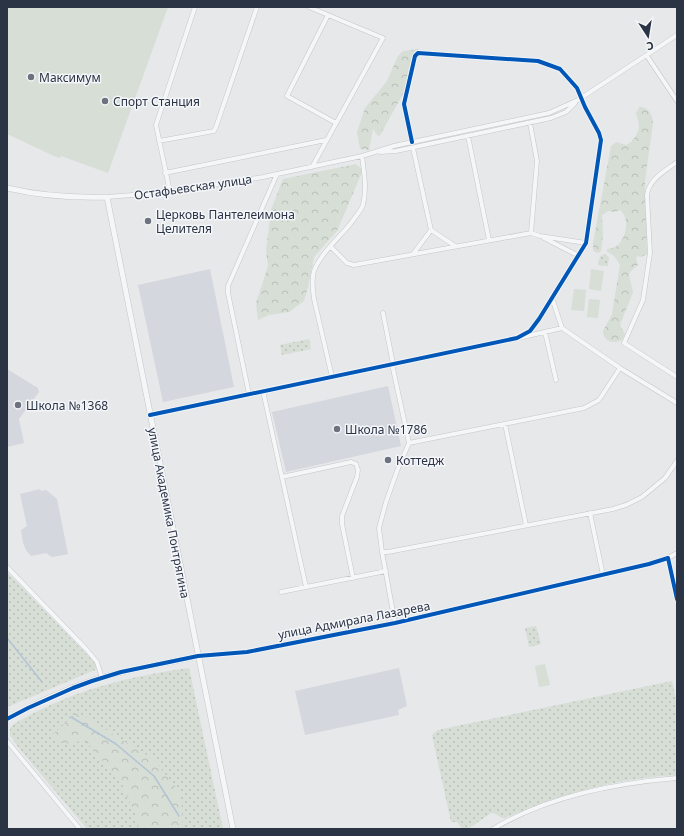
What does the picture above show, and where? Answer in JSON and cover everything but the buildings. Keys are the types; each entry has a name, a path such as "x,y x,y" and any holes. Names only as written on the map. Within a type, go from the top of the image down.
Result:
{"street":[{"path":"170,192 156,125 195,7"},
{"path":"159,141 214,131 257,7"},
{"path":"309,7 383,38 312,167"},
{"path":"328,15 287,96 336,123"},
{"name":"Остафьевская улица","path":"7,188 55,197 107,197 170,192 312,167 378,152 387,148 412,142 529,118 553,111 580,99 677,35"},
{"path":"412,142 404,104 415,56 418,53 538,61 560,69 577,88 580,99 598,132 600,140 586,243 530,331 517,338"},
{"path":"647,56 677,101"},
{"name":"Остафьевская улица","path":"378,152 413,148 555,117 566,112 580,99"},
{"path":"530,123 537,161 531,233"},
{"path":"468,136 490,240"},
{"path":"165,173 326,140"},
{"path":"413,148 431,230 455,246"},
{"path":"332,377 313,288 314,272 322,257 357,215 363,205 365,174 362,156"},
{"path":"677,162 652,181 648,188 647,195 650,253 643,300 624,343 677,377"},
{"path":"249,394 228,293 228,286 277,174"},
{"name":"улица Академика Понтрягина","path":"107,197 233,829"},
{"path":"413,254 431,230"},
{"path":"331,247 347,263 354,265 531,233 579,256"},
{"path":"540,236 586,243"},
{"path":"552,298 562,328 620,368 677,403"},
{"path":"383,313 409,443 394,479 379,528 395,623"},
{"path":"150,415 562,328"},
{"path":"545,332 556,380"},
{"path":"409,443 584,408 600,400 620,368"},
{"path":"264,391 306,587"},
{"path":"505,424 526,525"},
{"path":"382,552 626,505 642,496 665,478 677,461"},
{"path":"282,477 351,462 356,464 358,470 357,477 342,516 342,524 352,578"},
{"path":"590,513 603,575"},
{"name":"улица Адмирала Лазарева","path":"7,719 28,708 86,683 102,678 198,656 247,652 395,623 649,564 668,558 677,553"},
{"path":"668,558 677,599"},
{"path":"7,567 87,650 97,662 102,678"},
{"path":"281,592 386,571"},
{"path":"7,741 80,829"},
{"path":"493,829 520,815 548,804 590,791 654,779 677,778"}],"shaded area":[{"path":"210,269 234,387 163,402 138,285"},
{"name":"Школа №1368","path":"7,369 38,388 39,392 19,419 24,443 7,447"},
{"name":"Школа №1786","path":"388,386 401,446 286,472 272,412"},
{"path":"40,489 41,491 46,490 57,499 68,554 52,557 46,553 31,556 26,550 23,543 21,530 27,526 20,494"},
{"path":"399,668 407,706 398,710 399,715 305,735 295,691"}],"green space":[{"path":"7,7 168,7 108,173 61,156 60,158 54,156 7,134"},
{"path":"418,49 409,83 379,137 373,129 369,150 360,149 357,132 365,108 387,81 398,56 403,51"},
{"path":"639,107 648,110 652,117 653,123 645,181 647,254 636,258 638,265 630,272 629,275 633,292 620,325 625,334 622,340 613,342 605,338 603,331 612,314 620,265 615,257 607,252 607,249 617,246 625,233 625,218 620,210 614,212 608,211 602,215 603,235 601,251 598,253 593,250 593,243 611,146 616,142 626,145 635,137 639,129 636,113"},
{"path":"356,164 363,170 337,231 314,257 304,301 289,312 269,315 258,320 256,303 268,266 266,251 271,210 283,179"},
{"path":"605,254 609,257 608,266 598,265 600,256"},
{"path":"591,269 604,271 601,291 589,289"},
{"path":"574,289 586,290 584,311 571,310"},
{"path":"589,299 600,300 598,318 587,317"},
{"path":"309,339 311,349 282,355 280,345"},
{"path":"7,572 97,665 95,670 7,707"},
{"path":"536,626 541,644 529,647 525,628"},
{"path":"545,664 550,685 539,687 535,666"},
{"path":"189,668 223,829 87,829 18,747 10,735 10,728 14,724 55,703 77,694 121,681 166,671"},
{"path":"672,681 677,704 677,775 633,780 589,789 525,809 505,818 491,813 468,829 462,829 457,822 451,822 432,735 438,730"},
{"path":"77,712 153,759 181,794 183,829 138,829 138,821 122,784 85,740 65,744 51,736"}],"waterway":[{"path":"7,638 42,682"},
{"path":"71,717 116,744 154,776 179,816"}],"cycle path":[{"path":"150,415 517,338 530,331 586,243 601,140 577,88 560,69 538,61 418,53 415,56 404,104 412,142"},
{"path":"7,719 73,688 121,672 198,656 247,652 395,623 649,564 668,558 677,599"}],"place":[{"name":"Максимум","path":"31,77"},
{"name":"Спорт Станция","path":"105,101"},
{"name":"Церковь Пантелеимона Целителя","path":"148,221"},
{"name":"Школа №1368","path":"18,405"},
{"name":"Школа №1786","path":"337,429"},
{"name":"Коттедж","path":"388,460"}]}
